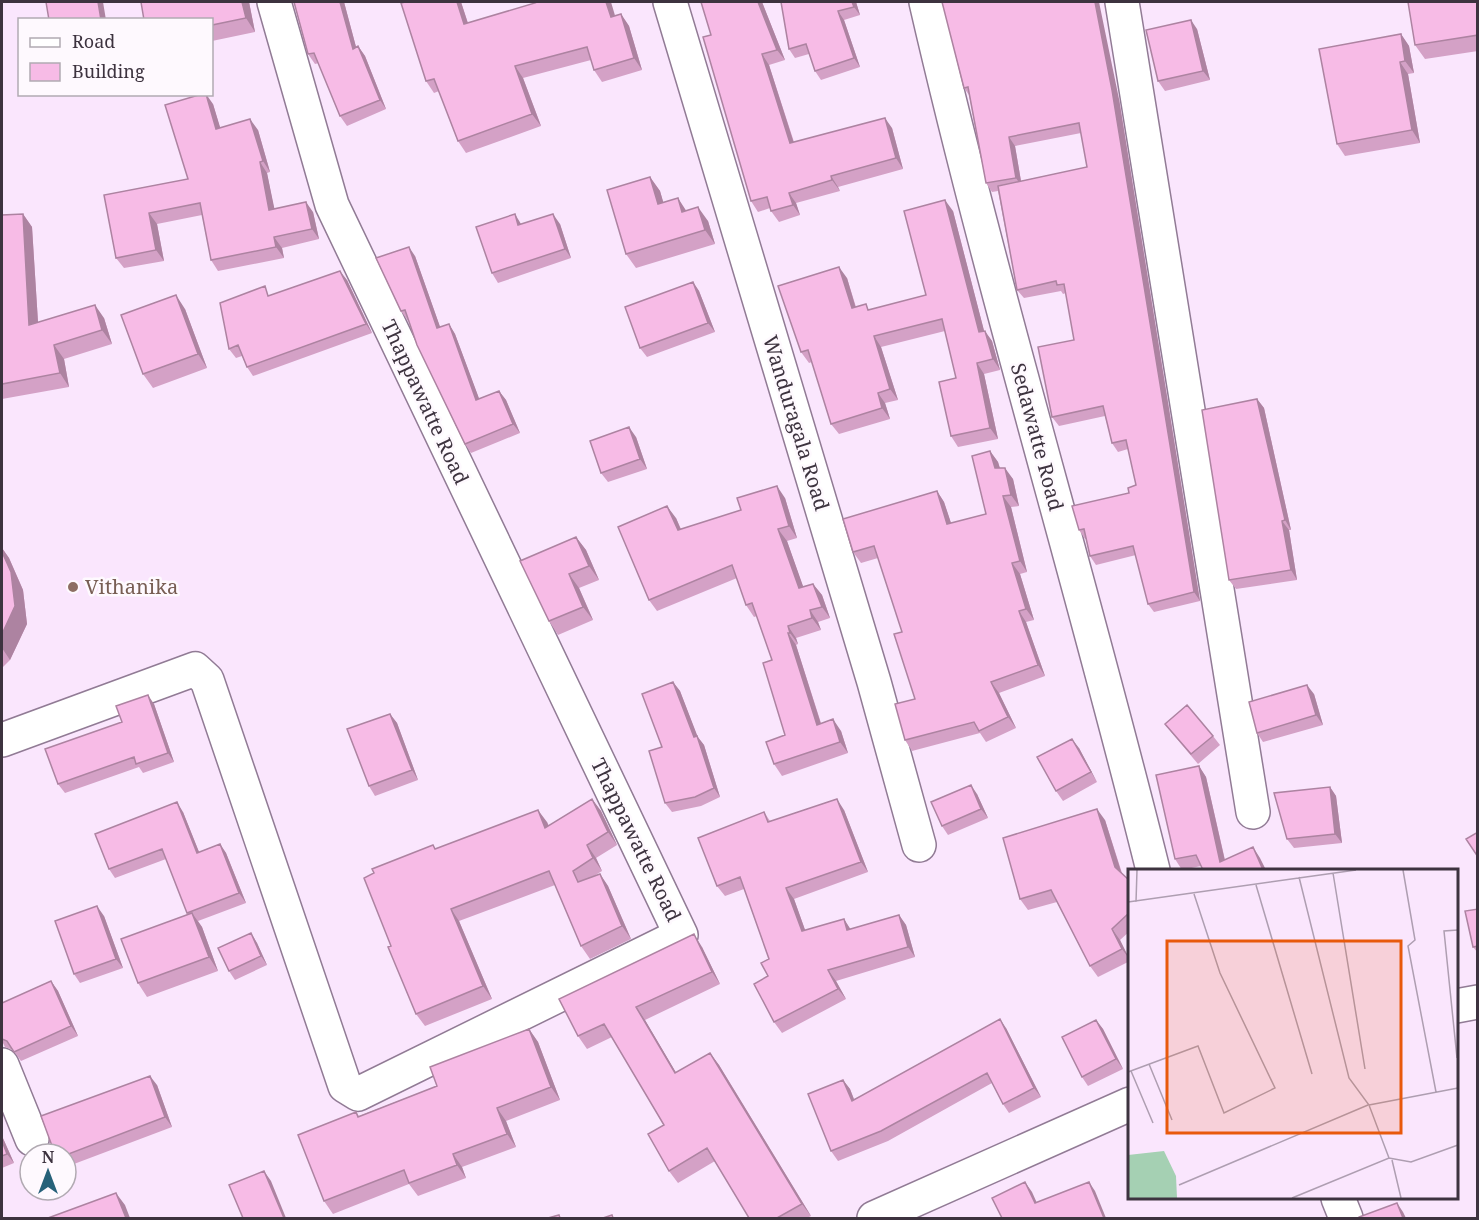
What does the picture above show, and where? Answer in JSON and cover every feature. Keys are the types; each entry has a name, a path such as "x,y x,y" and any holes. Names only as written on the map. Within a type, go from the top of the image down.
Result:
{"street":[{"name":"Thappawatte Road","path":"2,740 195,669 207,680 345,1086 358,1094 681,935 332,205 274,2"},
{"name":"Wanduragala Road","path":"670,2 874,682 919,845"},
{"name":"Sedawatte Road","path":"926,2 958,141 1114,714 1153,869"},
{"path":"1122,2 1253,812"},
{"path":"1458,1006 1478,1002"},
{"path":"2,1065 32,1139"},
{"path":"874,1218 1128,1105"},
{"path":"1339,1199 1346,1218"}],"building":[{"path":"46,2 98,2 101,18 49,18"},
{"path":"141,2 242,2 246,18 213,25 213,18 144,18"},
{"path":"294,2 340,2 353,49 358,46 380,100 340,116 314,53 308,54"},
{"path":"457,2 464,24 534,2 606,2 611,17 621,14 634,58 594,70 587,47 515,66 532,114 458,141 434,79 426,81 401,3"},
{"path":"701,2 758,2 777,50 762,54 790,143 885,118 896,158 831,176 832,180 789,193 793,205 771,211 767,197 751,201 703,37 711,35"},
{"path":"781,2 852,2 854,7 838,11 854,58 815,71 806,44 789,49"},
{"path":"942,2 1095,2 1112,90 1194,592 1148,604 1133,546 1090,556 1084,529 1079,530 1072,506 1129,493 1128,488 1136,485 1126,440 1112,443 1103,406 1052,417 1038,347 1074,340 1064,284 1057,285 1056,281 1017,290 998,186 1087,167 1079,123 1009,137 1016,178 986,183 968,87 964,88"},
{"path":"1408,2 1478,2 1478,35 1415,45"},
{"path":"1191,20 1203,71 1158,81 1146,30"},
{"path":"1401,34 1405,61 1400,62 1412,130 1337,144 1319,49"},
{"path":"195,96 207,96 216,129 250,119 263,161 260,162 269,210 306,202 312,229 274,237 276,247 211,260 200,203 149,213 156,250 116,258 104,195 188,179 165,105"},
{"path":"650,177 658,204 678,198 682,212 698,207 705,230 626,254 607,190"},
{"path":"945,200 979,332 985,331 993,359 977,363 990,428 951,436 939,382 956,378 942,319 874,336 890,389 878,393 882,408 831,424 808,350 801,352 778,286 839,267 852,308 866,304 868,310 926,295 904,211"},
{"path":"23,214 29,325 95,305 102,330 54,345 60,373 2,384 2,215"},
{"path":"515,214 518,225 553,214 565,249 492,273 476,227"},
{"path":"409,247 437,328 449,324 476,400 499,391 513,424 465,444 417,345 405,310 401,311 376,258"},
{"path":"340,271 366,324 247,367 238,345 229,349 220,303 265,286 268,296"},
{"path":"693,282 708,323 640,348 625,307"},
{"path":"176,295 198,354 143,374 121,315"},
{"path":"1257,399 1285,520 1282,521 1291,570 1229,580 1202,410"},
{"path":"629,427 640,459 601,473 590,441"},
{"path":"990,451 995,468 1005,468 1011,495 1003,496 1020,561 1012,563 1026,609 1019,611 1038,665 991,682 1008,717 979,731 974,722 905,740 895,704 915,699 894,634 902,632 874,546 853,552 843,519 937,491 947,524 986,514 972,456"},
{"path":"777,486 789,526 778,529 799,588 813,584 822,607 810,610 812,618 788,626 790,633 788,633 817,725 833,719 840,742 774,764 766,742 785,735 763,663 772,660 752,603 746,605 732,565 649,600 618,527 667,506 678,530 741,510 737,498"},
{"path":"576,537 589,566 569,574 583,607 549,621 520,561"},
{"path":"2,552 11,572 15,606 2,634"},
{"path":"673,682 694,737 697,736 714,788 695,797 665,803 649,751 662,747 642,694"},
{"path":"1307,685 1316,715 1257,733 1249,702"},
{"path":"148,695 168,753 136,764 134,757 58,784 45,749 122,722 116,706"},
{"path":"1187,705 1213,736 1191,754 1165,724"},
{"path":"390,714 412,770 369,786 347,729"},
{"path":"1072,739 1091,772 1056,791 1037,757"},
{"path":"1199,766 1220,862 1253,847 1263,869 1203,869 1196,855 1175,859 1156,775"},
{"path":"971,785 981,809 942,826 931,802"},
{"path":"1330,787 1335,834 1287,839 1274,793"},
{"path":"592,799 608,832 587,845 593,858 573,871 578,882 600,874 622,926 581,946 549,871 451,909 483,986 416,1014 388,947 391,946 364,878 374,873 372,869 433,845 435,849 538,810 545,828"},
{"path":"837,799 861,862 786,888 802,931 844,919 847,930 899,915 908,947 828,970 838,989 774,1022 754,984 768,976 761,963 769,959 740,877 717,886 698,838 764,812 768,822"},
{"path":"177,802 197,853 220,844 239,893 187,913 162,849 109,869 95,834"},
{"path":"1097,809 1115,867 1128,879 1128,914 1112,929 1122,949 1090,966 1051,890 1020,899 1003,838"},
{"path":"1478,832 1478,857 1466,839"},
{"path":"97,906 116,959 74,974 55,921"},
{"path":"1478,909 1478,946 1473,947 1465,911"},
{"path":"192,913 209,957 138,983 121,939"},
{"path":"251,933 261,956 229,971 218,948"},
{"path":"694,934 712,972 636,1007 675,1073 710,1053 802,1204 777,1218 749,1218 707,1148 669,1171 648,1134 664,1125 604,1024 578,1036 559,999"},
{"path":"51,981 71,1026 14,1052 7,1041 2,1039 2,1003"},
{"path":"1000,1019 1034,1088 1003,1104 987,1073 881,1131 831,1151 808,1094 843,1080 852,1101"},
{"path":"1096,1020 1116,1059 1082,1077 1062,1037"},
{"path":"529,1029 551,1087 497,1108 507,1134 453,1154 457,1165 409,1183 404,1170 324,1201 298,1135 356,1112 358,1117 437,1086 430,1067"},
{"path":"150,1076 165,1117 78,1150 78,1142 51,1142 41,1116"},
{"path":"2,1141 7,1154 2,1156"},
{"path":"264,1171 284,1218 243,1218 229,1185"},
{"path":"1025,1182 1035,1203 1089,1182 1104,1218 1002,1218 992,1198"},
{"path":"116,1193 126,1218 48,1218"},
{"path":"1397,1203 1403,1218 1359,1218 1359,1217"}],"place":[{"name":"Vithanika","path":"73,587"}]}
